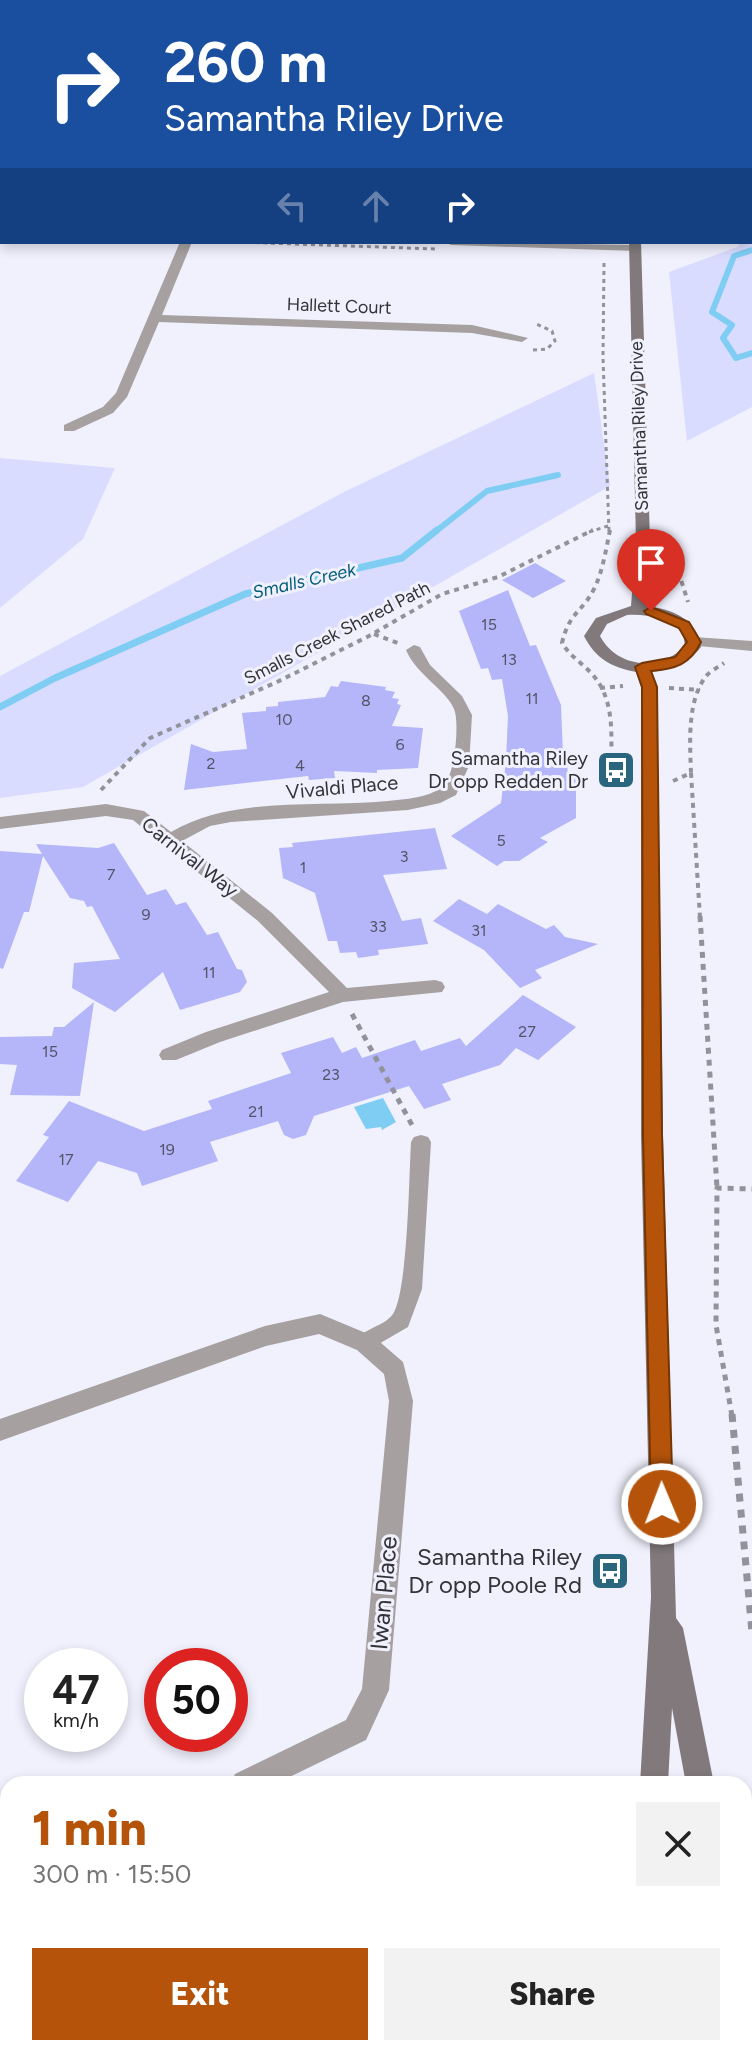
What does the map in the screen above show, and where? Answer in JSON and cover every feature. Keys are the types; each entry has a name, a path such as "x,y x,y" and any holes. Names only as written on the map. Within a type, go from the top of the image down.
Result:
{"main road":[{"name":"Samantha Riley Drive","path":"635,245 643,542 638,610"},
{"path":"638,610 675,619 691,632 694,642 688,654 669,665 642,667 613,660 595,645 592,636 601,621 624,611 638,610"},
{"path":"642,667 650,702 652,1135 664,1597 654,1776"},
{"path":"664,1597 698,1776"}],"street":[{"path":"69,428 108,410 122,394 185,244"},
{"path":"448,246 635,245"},
{"name":"Hallett Court","path":"154,318 472,329 522,338"},
{"path":"694,642 752,646"},
{"name":"Vivaldi Place","path":"171,840 209,820 411,803 433,800 449,793 460,777 464,713 455,698 417,662 414,650"},
{"name":"Carnival Way","path":"0,823 106,810 138,815 265,917 332,981 342,995"},
{"path":"169,1055 213,1037 342,995 435,987"},
{"name":"Iwan Place","path":"0,1430 265,1336 320,1324 365,1343 395,1369 401,1401 375,1690 356,1730 261,1776"}],"lane":[{"path":"365,1343 401,1321 412,1289 421,1142"}],"path":[{"path":"344,244 448,246"},
{"name":"Smalls Creek Shared Path","path":"95,796 150,738 277,682 369,636 442,594 498,577 546,550 611,525 603,357 604,247"},
{"path":"691,773 717,1188 716,1325 732,1411 752,1632"},
{"path":"342,995 421,1142"},
{"path":"717,1188 752,1189"}],"shaded area":[{"path":"739,244 752,244 752,407 687,441 669,272"},
{"path":"594,373 610,486 83,787 0,798 0,676 346,491"},
{"path":"0,458 115,468 83,539 0,608"},
{"path":"383,1098 396,1122 382,1130 381,1127 366,1129 354,1107"}],"building":[{"path":"535,563 566,581 533,598 502,580"},
{"path":"508,590 530,646 536,645 561,705 563,754 567,757 568,779 576,779 576,818 540,838 548,842 519,861 504,861 497,866 451,836 501,803 508,716 502,679 492,680 488,668 481,669 459,611"},
{"path":"341,681 386,687 385,690 395,692 392,698 399,699 397,704 401,705 392,726 423,728 418,768 377,770 377,773 334,771 335,778 309,780 308,776 184,790 191,744 213,752 247,749 242,713 266,711 266,707 278,706 278,702 325,697 331,686 338,687"},
{"path":"435,828 447,869 383,875 402,921 421,918 428,944 378,950 379,955 358,958 356,952 340,953 337,941 328,941 315,893 283,878 279,848 293,847 292,843"},
{"path":"114,843 147,895 166,889 176,905 186,902 207,935 218,932 247,982 240,992 180,1010 163,972 115,1012 72,988 74,963 120,959 92,906 87,907 84,901 70,898 43,856 29,912 24,912 3,969 0,968 0,851 42,854 36,844 98,848"},
{"path":"459,899 487,914 498,904 546,929 554,925 565,937 598,944 535,970 542,978 520,988 484,950 433,921"},
{"path":"523,995 576,1027 538,1060 516,1048 500,1065 442,1084 451,1100 424,1109 409,1086 314,1116 306,1135 293,1139 284,1135 278,1121 210,1142 218,1161 142,1186 137,1173 98,1161 68,1202 16,1181 49,1137 43,1135 69,1101 144,1131 212,1109 208,1101 291,1073 281,1053 333,1037 342,1053 356,1047 362,1058 415,1040 421,1051 460,1038 466,1046"},
{"path":"94,1002 80,1096 10,1095 17,1065 0,1064 0,1037 52,1036 54,1027 64,1027"}],"waterway":[{"name":"Smalls Creek","path":"752,250 734,256 712,312 732,325 723,338 736,358 752,353"},
{"name":"Smalls Creek","path":"435,532 487,491 558,475"},
{"name":"Smalls Creek","path":"0,707 55,678 245,594 402,558 437,530"}],"place":[{"name":"Samantha Riley Dr opp Redden Dr","path":"616,770"},
{"name":"Samantha Riley Dr opp Poole Rd","path":"610,1571"}],"route":[{"path":"651,611 684,625 691,632 694,642 688,654 680,660 669,665 642,667 649,687 652,1135 662,1504"}]}
